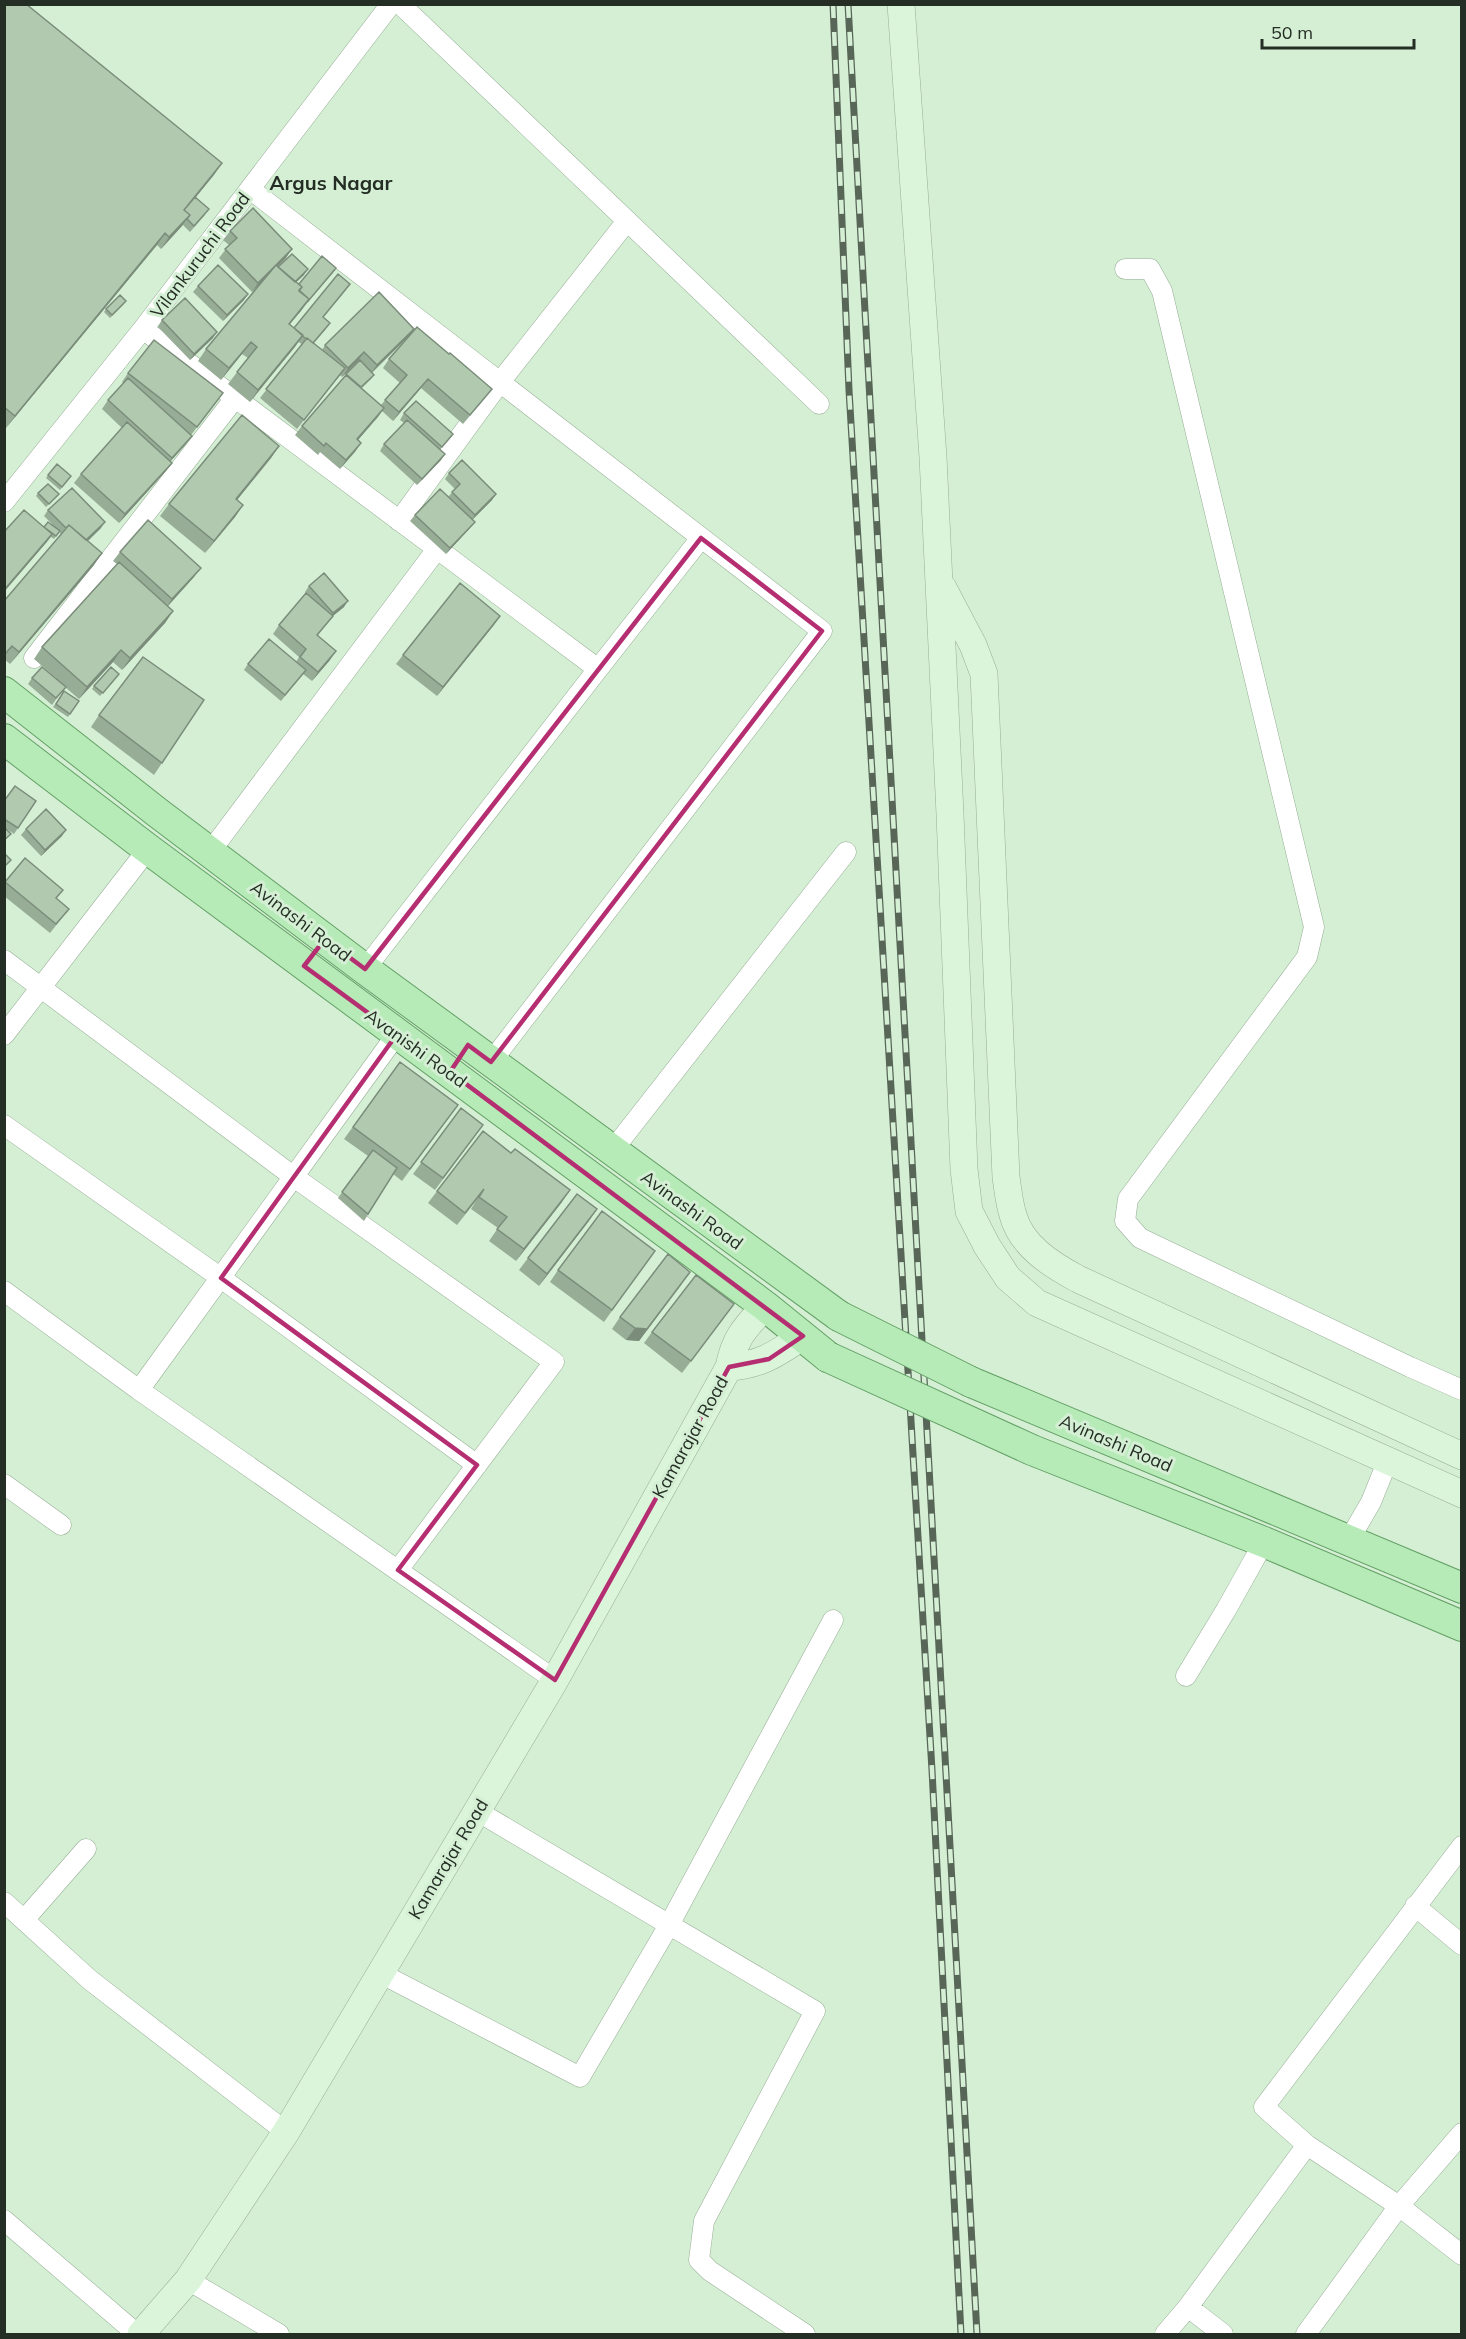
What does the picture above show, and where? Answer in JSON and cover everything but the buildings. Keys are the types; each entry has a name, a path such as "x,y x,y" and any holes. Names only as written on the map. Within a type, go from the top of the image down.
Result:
{"main road":[{"path":"901,4 932,445 964,1169 969,1211 987,1246 1008,1278 1037,1303 1461,1494"},
{"path":"938,578 973,645 984,674 1006,1177 1013,1217 1028,1243 1051,1265 1078,1279 1461,1456"},
{"name":"Avinashi Road","path":"4,692 365,969 839,1316 971,1382 1461,1588"},
{"name":"Avanishi Road","path":"4,739 304,966 765,1306 828,1357"},
{"path":"304,966 325,939"},
{"path":"450,1072 480,1053"},
{"name":"Kamarajar Road","path":"139,2334 188,2280 286,2132 555,1680 729,1367 732,1348 742,1331 765,1306"},
{"name":"Kamarajar Road","path":"729,1367 749,1366 769,1359 803,1336"},
{"name":"Avinashi Road","path":"828,1357 1032,1450 1264,1542 1461,1626"}],"street":[{"name":"Vilankuruchi Road","path":"4,502 143,329 391,4"},
{"path":"400,4 819,404"},
{"path":"908,101 915,4"},
{"path":"250,189 822,631 480,1053"},
{"path":"399,520 500,382 627,221"},
{"path":"1125,269 1150,269 1162,291 1314,927 1307,957 1128,1199 1125,1221 1140,1238 1410,1368 1461,1390"},
{"path":"143,329 598,669"},
{"path":"34,658 235,399"},
{"path":"365,969 701,538"},
{"path":"210,852 437,549"},
{"path":"4,1035 148,849"},
{"path":"612,1151 846,852"},
{"path":"4,960 294,1177 554,1362 398,1570"},
{"path":"139,1390 397,1034"},
{"path":"4,1125 221,1278 477,1465"},
{"path":"4,1291 139,1390 555,1680"},
{"path":"1349,1540 1371,1502 1388,1460"},
{"path":"4,1484 61,1524"},
{"path":"1186,1676 1264,1542"},
{"path":"380,1973 580,2077 669,1925 833,1620"},
{"path":"477,1810 815,2012 704,2221 699,2260 710,2271 805,2334"},
{"path":"1461,1846 1264,2106 1306,2145 1399,2206 1461,2255"},
{"path":"24,1920 86,1849"},
{"path":"4,1902 90,1980 286,2132"},
{"path":"1415,1906 1461,1945"},
{"path":"1306,2334 1399,2206 1461,2133"},
{"path":"1166,2334 1306,2145"},
{"path":"4,2220 139,2334"},
{"path":"188,2280 279,2334"},
{"path":"1188,2307 1223,2334"}],"highlighted area":[{"path":"701,538 822,631 491,1062 468,1045 450,1072 803,1336 769,1359 729,1367 555,1680 398,1570 477,1465 221,1278 397,1034 304,966 325,939 365,969"}],"railway":[{"path":"833,4 849,390 932,1770 961,2334"},
{"path":"848,4 977,2334"}],"district":[{"name":"Argus Nagar","path":"331,182"}]}
